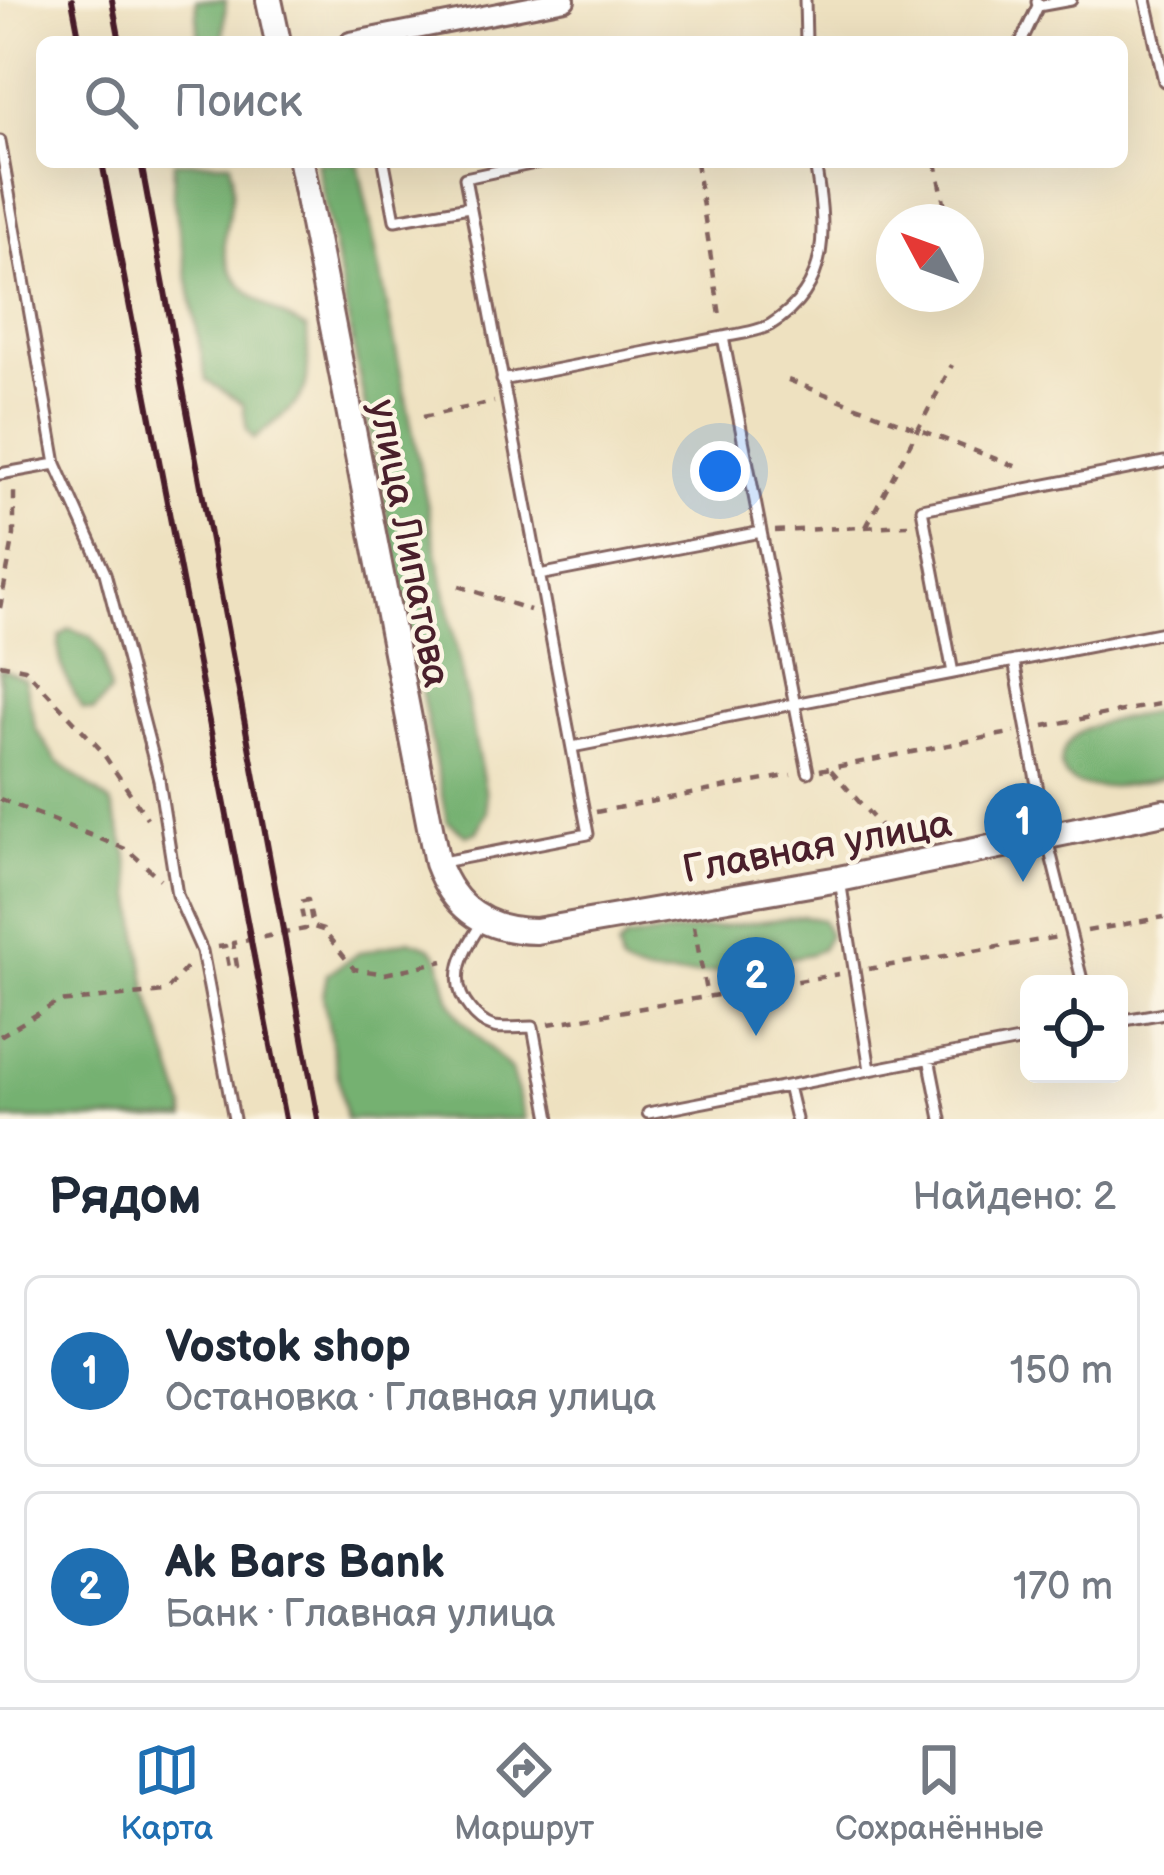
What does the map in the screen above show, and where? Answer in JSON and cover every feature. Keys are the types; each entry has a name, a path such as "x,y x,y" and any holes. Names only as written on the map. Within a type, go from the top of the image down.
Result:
{"street":[{"path":"269,0 277,36"},
{"path":"382,36 565,0"},
{"name":"улица Липатова","path":"302,168 436,863 454,898 483,921"},
{"name":"Главная улица","path":"483,921 515,931 536,931 839,879 1164,812"}],"lane":[{"path":"805,0 806,36"},
{"path":"1023,36 1037,3 1071,0"},
{"path":"1146,0 1164,81"},
{"path":"0,141 56,464 105,573 159,780 178,895 202,951 234,1119"},
{"path":"385,168 395,220 469,207"},
{"path":"436,863 588,834 465,178 512,168"},
{"path":"502,380 766,327 815,277 825,226 816,168"},
{"path":"723,337 808,772"},
{"path":"953,673 922,509 1164,462"},
{"path":"0,474 56,464"},
{"path":"538,575 761,532"},
{"path":"572,747 1164,632"},
{"path":"1014,662 1047,839 1081,975"},
{"path":"839,879 870,1070"},
{"path":"483,921 460,958 458,981 464,1002 494,1027 533,1027 550,1119"},
{"path":"1128,1020 1164,1013"},
{"path":"648,1113 1020,1041"},
{"path":"929,1058 941,1119"},
{"path":"788,1086 796,1119"}],"path":[{"path":"697,168 723,337"},
{"path":"937,168 944,204"},
{"path":"866,527 952,365"},
{"path":"788,380 1020,468"},
{"path":"423,417 505,399"},
{"path":"0,608 14,535 14,472"},
{"path":"761,532 925,524"},
{"path":"459,586 547,616"},
{"path":"0,664 26,669 100,749 147,818"},
{"path":"585,815 1164,703"},
{"path":"829,768 892,839 934,836"},
{"path":"0,799 128,850 178,895"},
{"path":"0,1036 58,1002 165,992 202,951 225,946 229,968 237,966 232,943 305,929 300,902 308,900 313,927 323,930 354,969 385,974 460,958"},
{"path":"690,905 707,997"}],"green space":[{"path":"196,0 226,0 223,36 199,36"},
{"path":"174,168 231,168 233,191 225,236 230,268 251,294 307,329 308,370 302,394 254,439 247,430 243,404 206,380 173,197"},
{"path":"318,168 359,168 485,789 487,812 477,832 466,835 447,821"},
{"path":"70,629 91,636 103,655 110,692 94,711 83,709 62,665 60,636"},
{"path":"0,668 24,679 36,729 57,761 111,803 127,852 147,990 185,1119 0,1119"},
{"path":"1164,710 1164,778 1105,787 1075,783 1065,776 1062,755 1080,732"},
{"path":"803,916 822,920 829,935 821,949 811,954 686,975 639,972 621,965 618,948 626,939"},
{"path":"409,940 430,947 439,957 449,998 461,1019 511,1070 525,1119 346,1119 323,996 327,974 359,953"}],"railway":[{"path":"72,0 79,36"},
{"path":"112,0 119,36"},
{"path":"103,168 285,1119"},
{"path":"142,168 318,1119"}],"place":[{"name":"Vostok shop","path":"1023,882"},
{"name":"Ak Bars Bank","path":"756,1036"}]}
